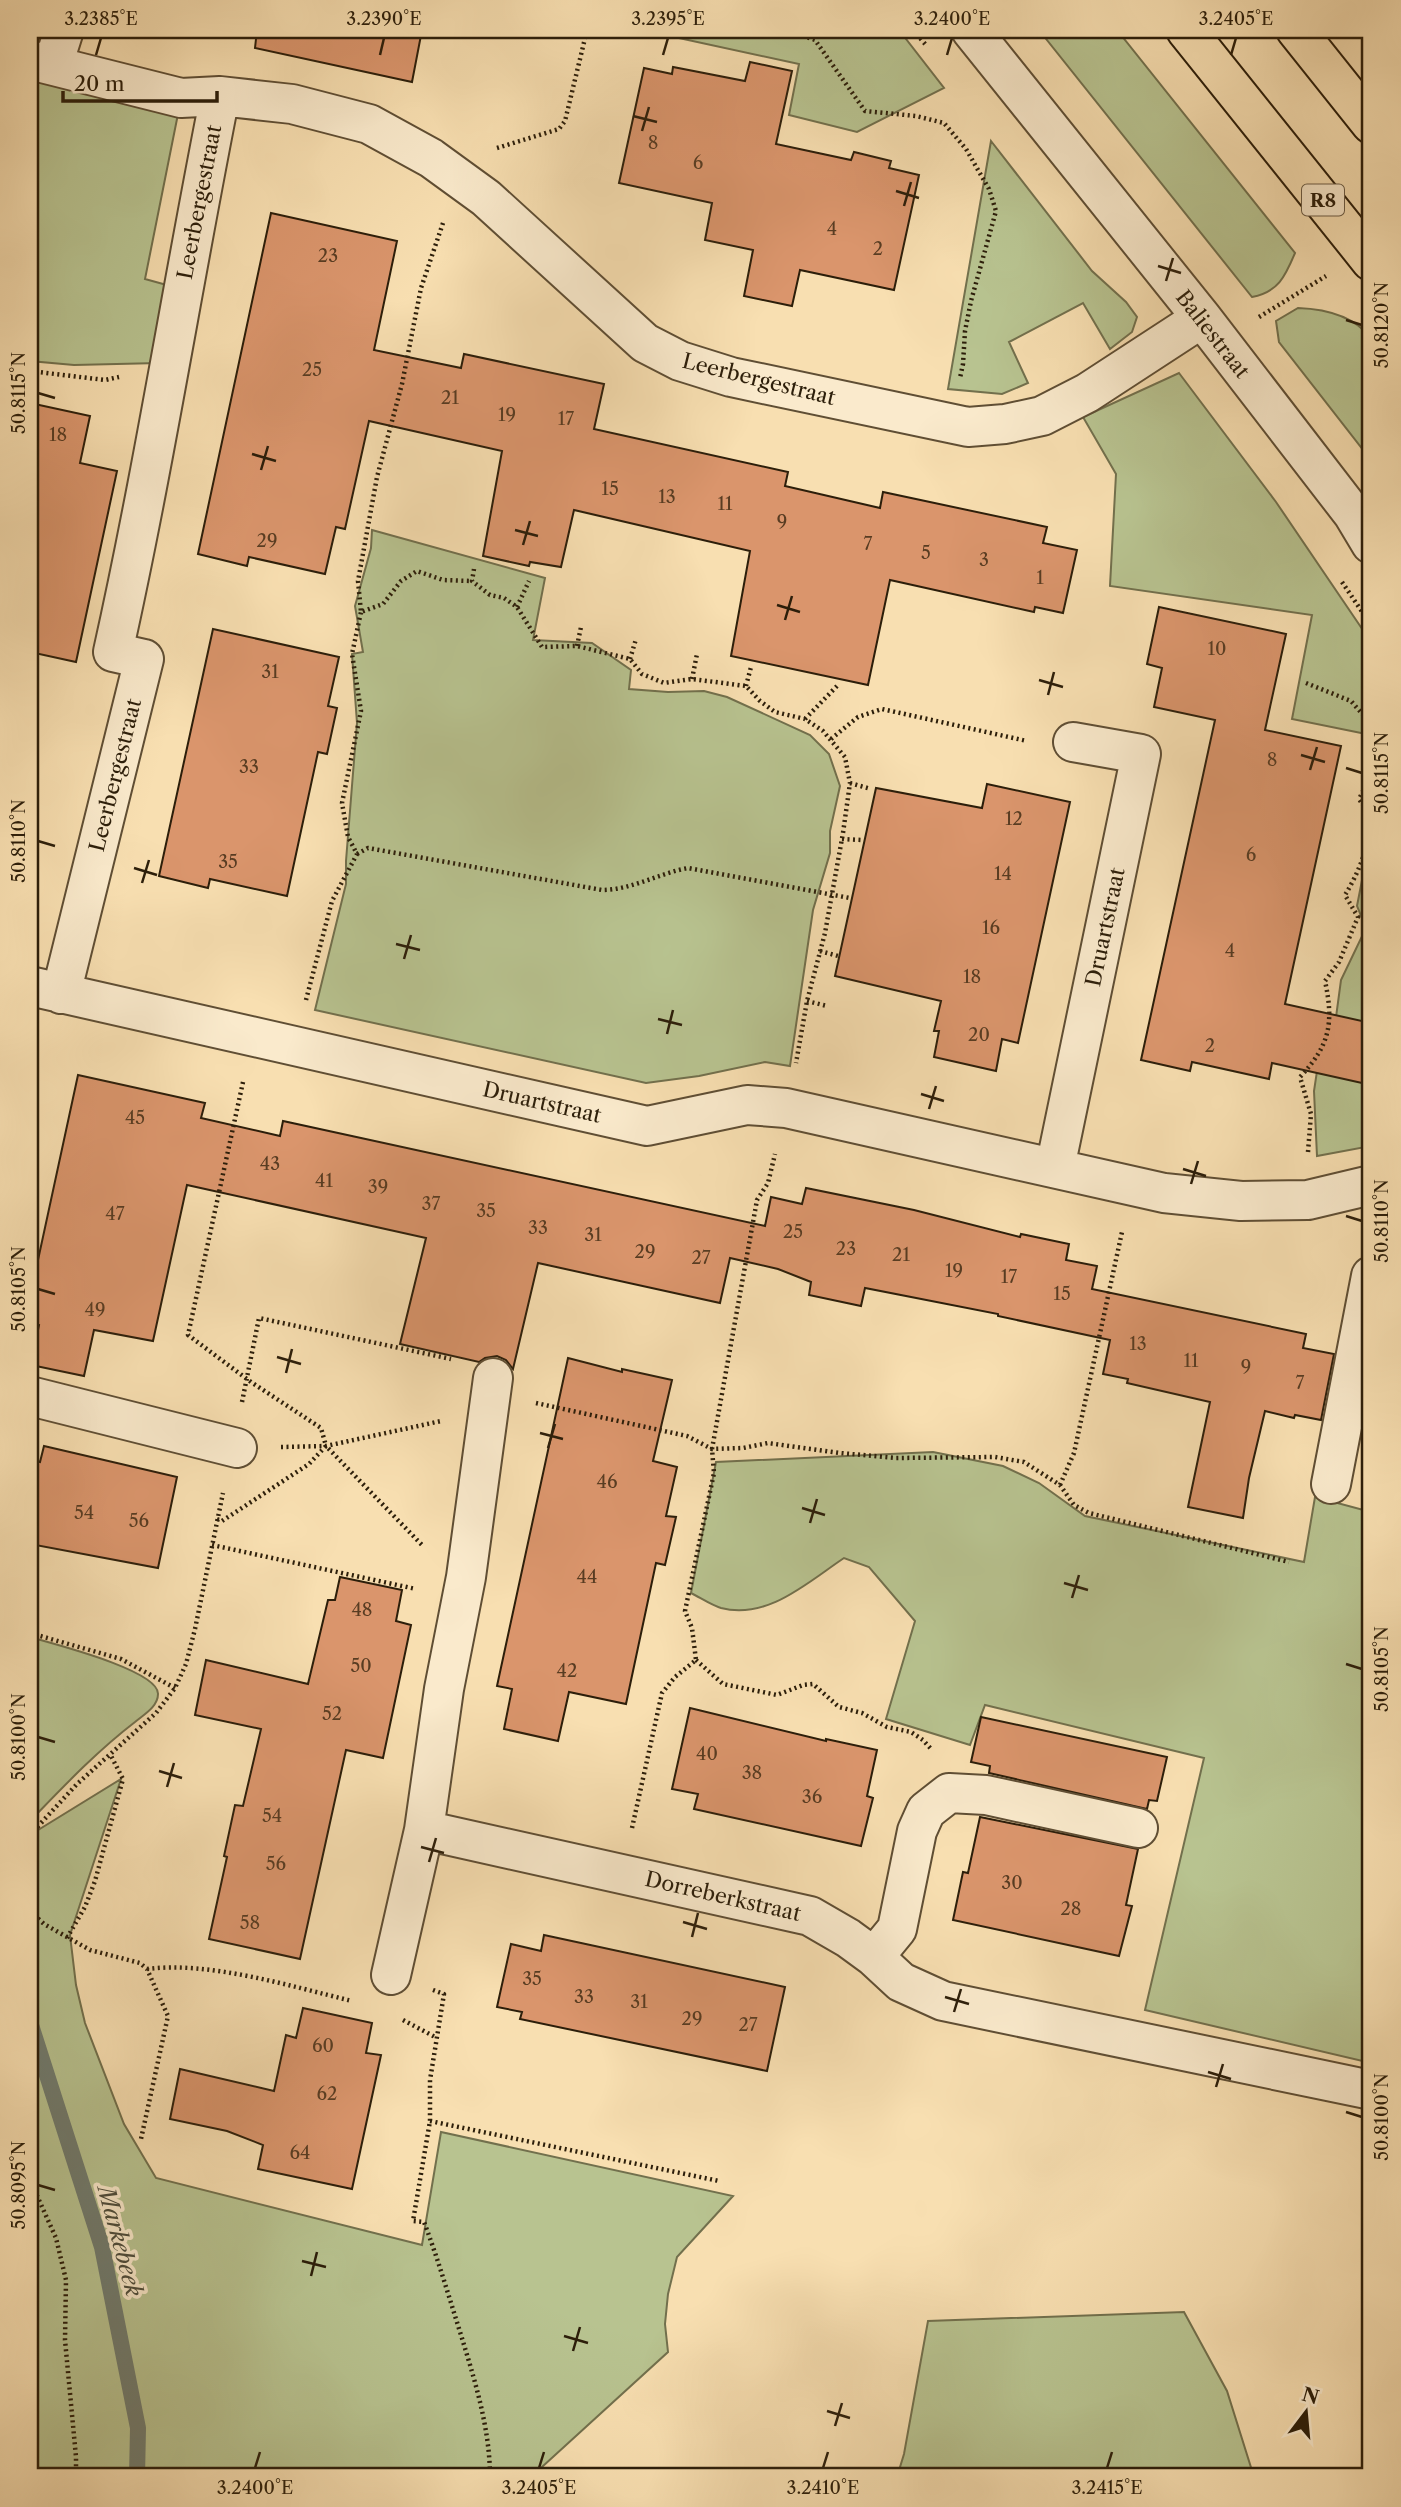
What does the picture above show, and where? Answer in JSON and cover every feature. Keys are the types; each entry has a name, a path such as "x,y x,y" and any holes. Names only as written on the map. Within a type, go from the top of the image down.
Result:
{"highway":[{"name":"R8","path":"1186,30 1371,261"},
{"path":"1296,30 1371,124"}],"street":[{"name":"Baliestraat","path":"971,30 1202,318 1353,514 1371,544"},
{"path":"49,51 181,98 220,96"},
{"name":"Leerbergestraat","path":"45,990 144,659 113,652 132,565 220,96 292,104 369,124 431,158 486,198 645,343 680,361 731,377 968,427 1005,424 1042,416 1087,393 1202,318"},
{"name":"Druartstraat","path":"1055,1168 1141,754 1073,742"},
{"name":"Druartstraat","path":"45,990 647,1126 747,1105 786,1108 1164,1193 1241,1201 1313,1198 1371,1185"},
{"path":"1331,1484 1371,1276"},
{"path":"391,1975 424,1830 443,1689 464,1588 491,1394"},
{"path":"30,1396 235,1447"},
{"path":"874,1957 897,1928 917,1831 926,1811 949,1793 986,1795 1138,1828"},
{"name":"Dorreberkstraat","path":"424,1830 810,1916 848,1938 901,1982 943,2001 1371,2090"}],"path":[{"path":"357,854 348,836 342,803 361,711 352,654 361,612 358,581 377,477 402,384 421,288 444,219 467,183 496,148 559,129 565,121 587,30"},
{"path":"704,30 744,36 768,30"},
{"path":"787,30 815,40 865,111 916,116 944,123 966,149 989,189 996,211 971,301 965,331 963,364 948,423"},
{"path":"1253,322 1321,280"},
{"path":"30,372 105,380 168,368"},
{"path":"472,581 474,569"},
{"path":"361,612 383,604 401,581 417,571 443,580 472,581 490,595 504,598 517,607 542,647 578,646 630,659 642,674 664,683 692,679 746,686 775,712 805,719 823,731 845,757 850,783 833,894 807,1000 768,1183 757,1200 712,1449 714,1473 685,1611 692,1628 696,1660 723,1684 777,1695 813,1684 839,1707 862,1713 887,1727 911,1732 923,1740 937,1757 949,1793"},
{"path":"517,607 528,581"},
{"path":"578,646 580,627"},
{"path":"630,659 636,639"},
{"path":"692,679 696,654"},
{"path":"746,686 751,667"},
{"path":"1306,683 1351,701 1371,724"},
{"path":"805,719 837,686"},
{"path":"831,739 858,717 882,709 1038,743 1073,742"},
{"path":"1365,715 1371,712"},
{"path":"1313,1198 1307,1145 1311,1114 1300,1077 1321,1050 1327,1037 1331,1018 1325,981 1339,962 1358,917 1345,895 1354,880 1367,835 1369,817 1359,799 1371,776"},
{"path":"850,783 871,789"},
{"path":"842,839 861,840"},
{"path":"298,1047 305,1003 332,901 357,854 368,848 602,890 616,890 667,872 688,868 850,898"},
{"path":"820,951 838,956"},
{"path":"807,1000 827,1006"},
{"path":"253,1037 188,1335 247,1379 321,1428 326,1446 464,1588"},
{"path":"1060,1485 1074,1453 1132,1185"},
{"path":"30,1835 77,1784 156,1713 176,1688 186,1664 195,1629 217,1519 235,1447 259,1318 455,1360"},
{"path":"235,1447 326,1446 491,1394 687,1436 712,1449 743,1448 768,1443 896,1458 995,1457 1024,1462 1060,1485 1074,1504 1089,1513 1289,1562"},
{"path":"217,1519 222,1521 309,1464 326,1446"},
{"path":"212,1545 464,1588"},
{"path":"30,1633 121,1659 176,1688"},
{"path":"622,1873 662,1693 675,1677 696,1660"},
{"path":"67,1938 96,1881 123,1779 110,1754"},
{"path":"30,1911 44,1924 90,1950 140,1963 146,1969 168,2016 141,2139"},
{"path":"146,1969 168,1966 237,1975 361,2003"},
{"path":"391,1975 444,1994 430,2080 430,2121 413,2221 424,2222 443,2272 484,2424 490,2452 490,2477"},
{"path":"399,2018 437,2038"},
{"path":"430,2121 719,2181"},
{"path":"30,2180 56,2238 66,2280 65,2340 76,2477"}],"green space":[{"path":"642,30 899,30 944,88 857,132 789,115 799,64"},
{"path":"1039,30 1117,30 1295,253 1280,282 1261,295 1252,297"},
{"path":"30,75 178,114 145,279 174,287 159,363 74,365 30,361"},
{"path":"991,141 1092,271 1126,302 1137,317 1132,332 1110,349 1083,303 1009,342 1028,383 1002,394 948,389"},
{"path":"1298,308 1318,310 1348,319 1371,338 1371,460 1279,342 1276,321"},
{"path":"1179,373 1276,502 1371,642 1371,735 1292,719 1312,615 1110,586 1116,474 1083,417"},
{"path":"372,530 545,578 533,640 592,643 631,670 629,689 704,691 727,697 810,735 829,754 840,786 830,831 830,853 813,910 790,1066 765,1062 699,1076 646,1083 315,1010 346,884 357,723 352,654 363,652 355,606 371,548"},
{"path":"1371,834 1371,1146 1317,1156 1314,1091 1317,1071 1332,1047 1341,980 1366,928 1357,906"},
{"path":"933,1452 1003,1466 1039,1483 1085,1516 1304,1562 1315,1497 1371,1512 1371,2063 1145,2010 1204,1758 985,1705 970,1745 886,1719 915,1621 869,1567 844,1558 802,1588 755,1609 721,1608 691,1593 716,1462"},
{"path":"30,1637 123,1667 154,1685 158,1694 156,1703 149,1710 94,1757 30,1821"},
{"path":"121,1779 70,1935 76,1985 85,2023 124,2124 156,2178 422,2245 441,2132 733,2196 677,2257 668,2294 665,2324 668,2352 531,2477 30,2477 30,1835"},
{"path":"1184,2312 1227,2391 1254,2477 897,2477 904,2454 928,2321"}],"building":[{"path":"257,30 422,30 412,82 255,48"},
{"path":"750,62 792,71 776,144 851,160 854,152 891,161 889,168 919,175 894,290 800,270 792,306 744,296 753,250 705,240 712,203 619,183 644,68 672,74 673,67 745,81"},
{"path":"271,213 397,241 374,350 461,368 464,354 604,384 594,429 788,472 785,486 880,508 883,492 1047,527 1043,543 1077,550 1063,613 1035,607 1034,612 890,580 868,685 731,656 750,551 574,510 561,567 530,562 529,566 483,556 502,451 369,421 345,529 336,527 325,574 249,557 247,566 198,554"},
{"path":"30,403 90,416 80,463 117,471 76,662 30,652"},
{"path":"1159,607 1286,634 1265,730 1341,746 1285,1004 1371,1023 1371,1085 1272,1063 1269,1079 1192,1062 1190,1071 1141,1060 1215,720 1154,707 1162,668 1147,664"},
{"path":"213,629 339,657 328,706 337,708 327,754 318,752 287,896 210,879 208,888 159,876"},
{"path":"987,784 1070,802 1018,1043 1002,1039 996,1071 934,1057 939,1031 934,1031 941,1001 835,976 876,788 982,808"},
{"path":"78,1075 205,1103 201,1118 280,1136 283,1121 765,1226 771,1197 802,1204 806,1188 914,1210 1020,1237 1021,1234 1069,1244 1066,1260 1097,1266 1092,1289 1306,1334 1303,1348 1334,1354 1321,1420 1295,1415 1294,1418 1265,1411 1249,1478 1243,1518 1188,1507 1210,1402 1127,1383 1128,1379 1103,1374 1110,1340 998,1314 865,1288 861,1306 809,1295 811,1282 778,1269 730,1258 720,1303 538,1263 513,1369 506,1360 497,1356 479,1362 400,1344 426,1238 187,1185 153,1341 94,1330 84,1376 31,1365 39,1325 30,1323 30,1297"},
{"path":"568,1358 622,1372 622,1369 672,1380 653,1461 677,1467 666,1516 676,1517 665,1565 656,1563 626,1704 569,1692 558,1741 504,1729 512,1689 497,1686"},
{"path":"44,1446 177,1477 158,1568 30,1544 30,1460 40,1462"},
{"path":"340,1577 402,1590 396,1621 411,1625 383,1758 346,1750 300,1959 209,1939 235,1805 243,1806 261,1729 195,1715 206,1660 308,1684 328,1600 335,1600"},
{"path":"690,1708 826,1741 877,1750 867,1796 873,1798 861,1846 694,1809 698,1794 672,1789"},
{"path":"981,1717 1167,1757 1157,1801 1149,1800 1147,1809 989,1773 990,1766 971,1762"},
{"path":"980,1817 1138,1849 1126,1905 1132,1906 1119,1956 953,1920 963,1872 968,1873"},
{"path":"544,1935 785,1987 767,2071 520,2019 522,2012 497,2007 511,1944 541,1951"},
{"path":"303,2008 372,2023 366,2053 381,2055 352,2189 258,2169 263,2145 227,2131 170,2119 180,2069 274,2091 286,2035 296,2038"}],"waterway":[{"name":"Markebeek","path":"30,2022 102,2247 138,2428 137,2477"}]}
